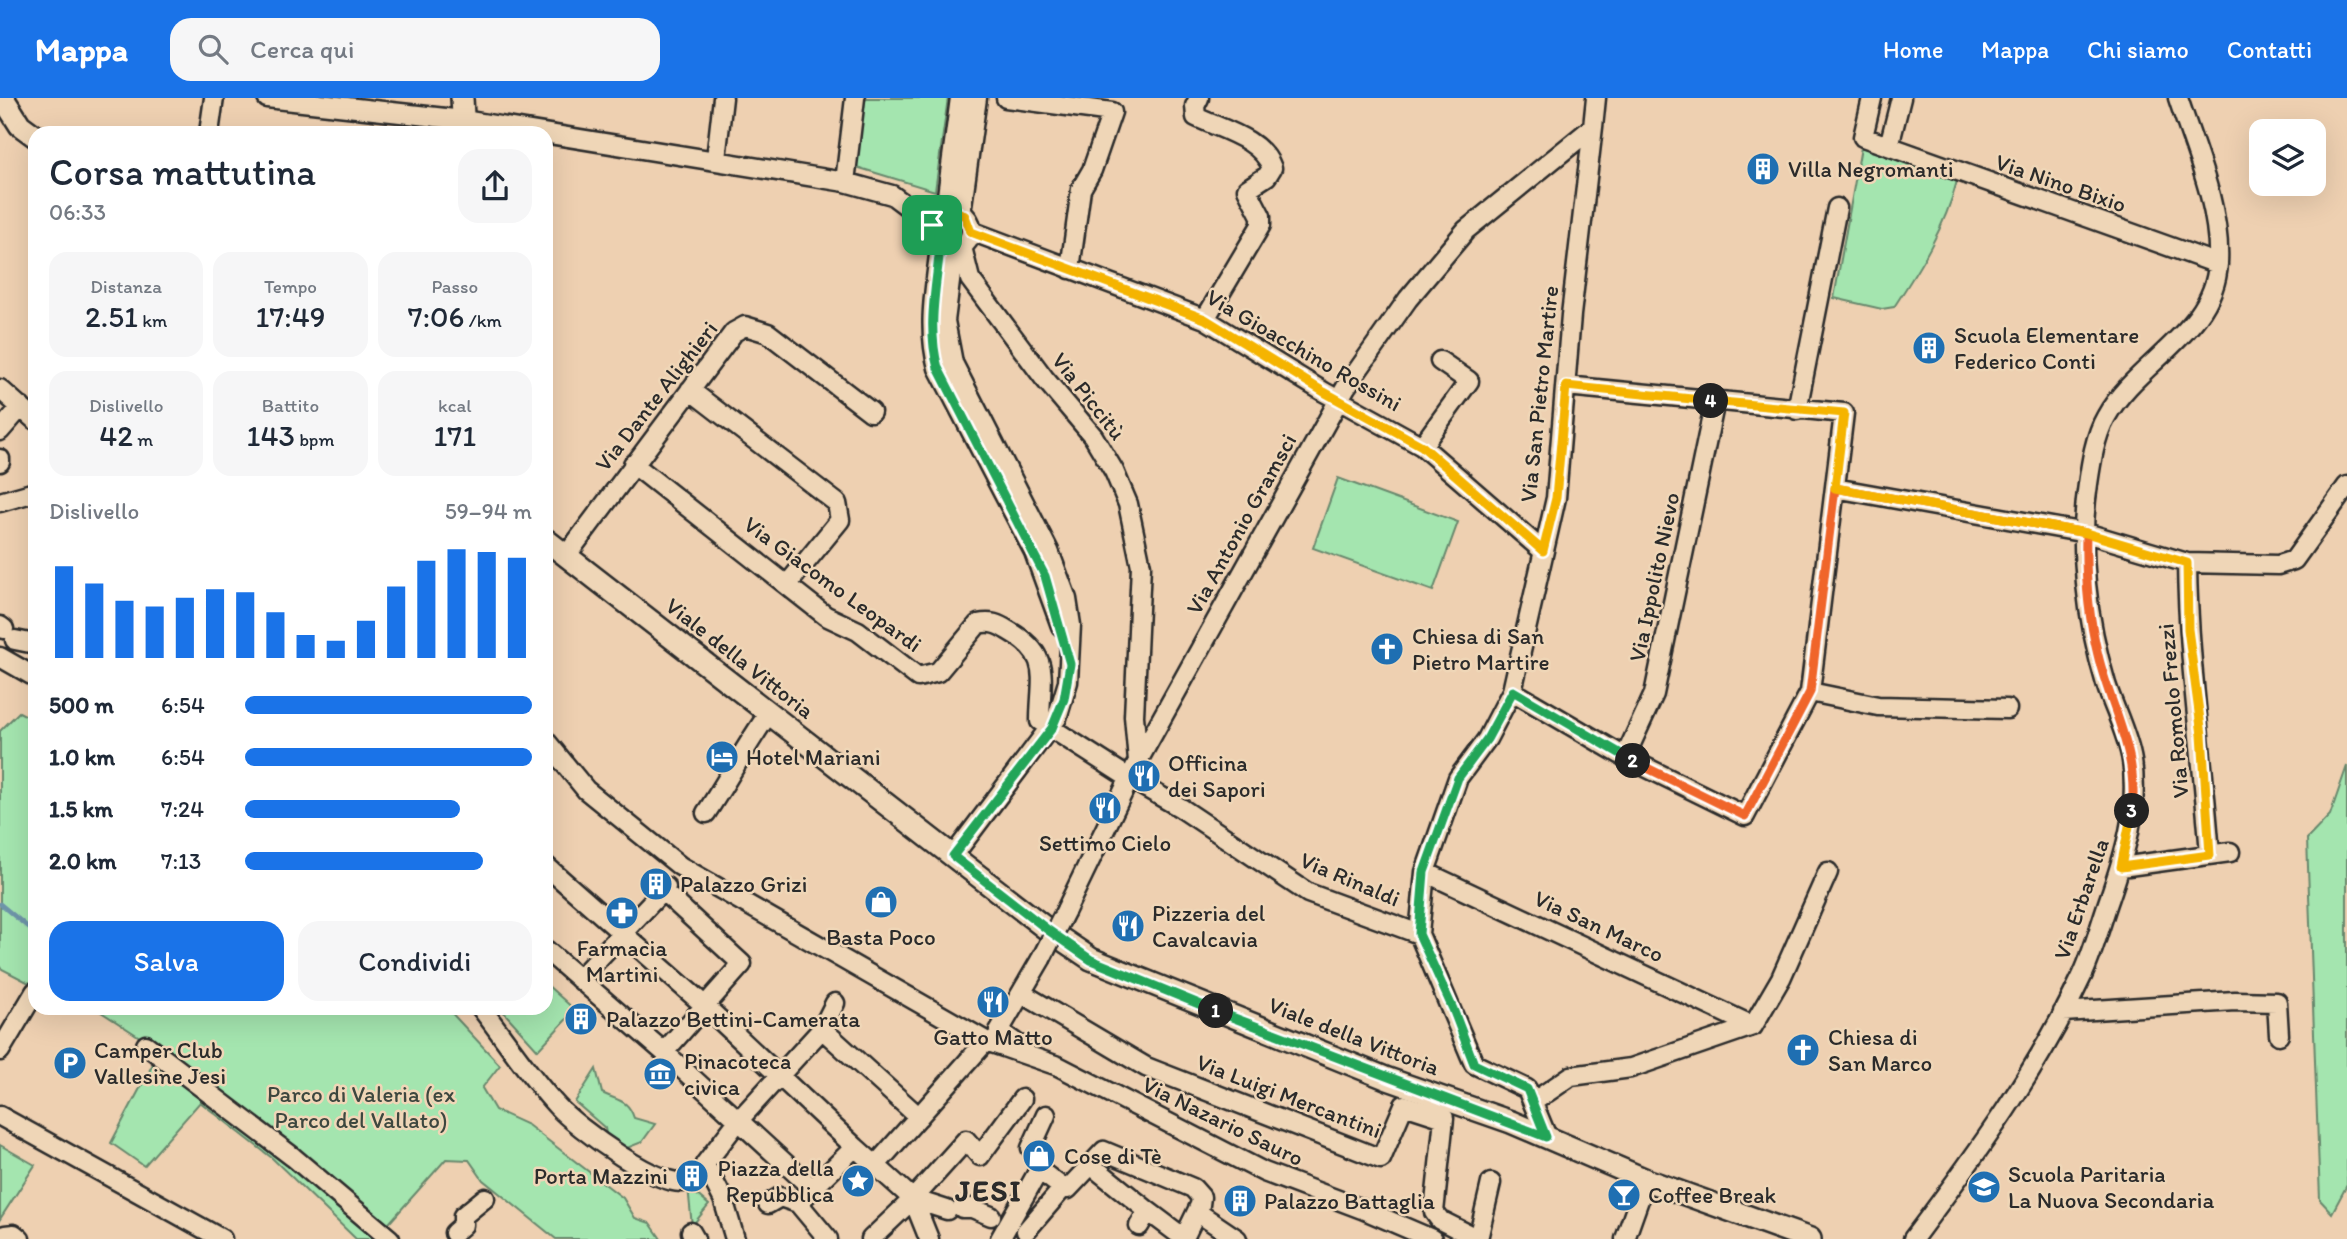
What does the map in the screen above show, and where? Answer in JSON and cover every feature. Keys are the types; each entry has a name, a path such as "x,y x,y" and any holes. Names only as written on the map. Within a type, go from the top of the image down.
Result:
{"main road":[{"path":"3,98 20,125 28,131"},
{"path":"462,98 463,126"},
{"name":"Viale della Vittoria","path":"553,546 1048,930 1091,960 1377,1074 1546,1137 1646,1180 1810,1239"}],"street":[{"path":"210,126 214,98"},
{"path":"267,98 463,126"},
{"path":"716,159 723,98"},
{"path":"845,182 855,98"},
{"path":"953,212 961,98"},
{"path":"932,225 953,212 977,98"},
{"path":"1006,98 1112,112 1092,170 1081,189 1070,269"},
{"path":"1199,98 1195,106 1196,117 1263,151 1272,167 1267,176 1247,189 1261,216 1261,225 1205,319"},
{"path":"1592,127 1596,98"},
{"name":"Via Nino Bixio","path":"1872,98 1863,137 2218,264"},
{"path":"1889,146 1901,98"},
{"path":"2178,98 2212,209 2218,264"},
{"name":"Via San Pietro Martire","path":"1419,934 1424,872 1458,778 1487,739 1513,691 1556,498 1571,315 1592,127"},
{"name":"Via Antonio Gramsci","path":"875,1166 993,1036 1023,994 1157,726 1339,400 1408,299 1466,230 1592,127"},
{"path":"553,138 716,159 845,182 892,195 932,225"},
{"path":"1797,410 1837,208"},
{"path":"953,212 968,221 957,244 945,321 953,363 1058,572 1071,625 1070,664 1064,699 953,856"},
{"path":"932,225 932,237 957,244"},
{"name":"Via Gioacchino Rossini","path":"957,244 1070,269 1205,319 1339,400 1422,446 1543,551"},
{"name":"Via Piccitù","path":"957,244 971,279 1044,378 1093,436 1114,471 1128,504 1141,566 1134,716 1138,761"},
{"name":"Via Erbarella","path":"1913,1239 1984,1144 2063,1012 2084,971 2121,867 2134,794 2132,759 2098,656 2090,613 2087,488 2105,419 2128,385 2183,334 2202,309 2214,288 2218,264"},
{"name":"Via Dante Alighieri","path":"566,556 734,332 745,326 768,333 872,412"},
{"path":"1422,446 1469,381 1440,361"},
{"path":"1513,691 1625,757 1745,816 1810,692 1844,413 1566,386"},
{"path":"0,389 28,414"},
{"path":"690,390 837,503 840,520 787,585"},
{"name":"Via Ippolito Nievo","path":"1625,757 1654,694 1715,401"},
{"path":"0,431 20,407"},
{"name":"Via Giacomo Leopardi","path":"633,464 826,615 858,631 918,677 938,671 978,624 996,623 1027,641 1038,656 1043,680 1046,724"},
{"path":"1835,488 2086,533 2187,563 2278,565 2294,560 2347,486"},
{"path":"2,497 28,493"},
{"name":"Via Romolo Frezzi","path":"2187,563 2188,629 2202,735 2210,855"},
{"path":"6,632 28,641"},
{"path":"0,657 28,673"},
{"path":"1810,692 1878,706 2007,709"},
{"path":"706,813 732,775 742,750 769,713"},
{"path":"1134,716 1143,726 1157,726"},
{"name":"Via Rinaldi","path":"1046,724 1181,808 1308,893 1419,934 1474,1064 1527,1089 1546,1137"},
{"name":"Via Nazario Sauro","path":"553,750 586,790 680,866 1033,1057 1058,1066 1264,1172 1432,1239"},
{"path":"2121,867 2230,852"},
{"name":"Via San Marco","path":"1424,872 1753,1026"},
{"path":"1533,1102 1571,1076 1631,1068 1753,1026 1781,978 1828,872"},
{"path":"553,873 705,1005 913,1199 929,1239"},
{"path":"579,979 664,889 741,964 664,1052"},
{"path":"553,956 664,1052 813,1189"},
{"name":"Via Luigi Mercantini","path":"1023,994 1146,1067 1381,1158 1404,1105 1444,1118 1434,1212 1440,1220 1478,1239 1491,1184"},
{"path":"2063,1012 2235,1001 2277,1002 2279,1034"},
{"path":"486,1015 558,1108 640,1170 676,1183 694,1175 738,1121 822,1029 835,1003"},
{"path":"0,1051 28,1004"},
{"path":"822,1029 919,1117"},
{"path":"146,1045 293,1157 390,1239"},
{"path":"871,1239 913,1199 967,1140 980,1156 1022,1099"},
{"path":"1001,1224 1034,1161 1046,1115"},
{"path":"0,1116 222,1239"},
{"path":"798,1203 855,1147"},
{"path":"913,1199 954,1209 972,1208 1001,1224 1035,1235 1065,1188 1104,1151 1193,1188 1201,1197 1184,1238 1174,1236 1144,1219 1091,1165"},
{"path":"1034,1161 1065,1188"},
{"path":"694,1175 723,1199 735,1239"},
{"path":"1625,1239 1646,1180"},
{"path":"768,1204 780,1197 798,1203 828,1239"},
{"path":"456,1237 463,1225 463,1216 485,1198"},
{"path":"1197,1212 1226,1229 1234,1237"},
{"path":"2,1239 5,1235 14,1234 20,1239"}],"green space":[{"path":"863,98 948,98 935,191 853,166"},
{"path":"1861,147 1957,181 1939,231 1894,307 1882,309 1834,298"},
{"path":"1338,478 1458,522 1433,591 1313,548"},
{"path":"19,712 28,716 28,982 0,968 0,731"},
{"path":"2347,766 2347,1185 2332,1213 2320,1200 2307,839 2330,815"},
{"path":"553,990 575,1010 538,1050 506,1015 553,1015"},
{"name":"Parco di Valeria (ex Parco del Vallato)","path":"106,1015 454,1015 500,1065 482,1088 495,1110 528,1125 623,1198 635,1218 650,1223 661,1239 556,1239 483,1180 469,1160 446,1159 375,1239 356,1239 272,1158 200,1102 144,1166 111,1143 155,1060 152,1045"},
{"path":"596,1069 602,1093 629,1107 634,1118 655,1124 642,1142 627,1148 606,1134 605,1128 575,1102"},
{"path":"0,1145 35,1165 0,1219"},
{"path":"688,1187 709,1205 692,1226"}],"waterway":[{"path":"0,904 28,927"}],"place":[{"name":"Villa Negromanti","path":"1763,169"},
{"name":"Scuola Elementare Federico Conti","path":"1929,348"},
{"name":"Chiesa di San Pietro Martire","path":"1387,649"},
{"name":"Hotel Mariani","path":"722,757"},
{"name":"Officina dei Sapori","path":"1144,776"},
{"name":"Settimo Cielo","path":"1105,808"},
{"name":"Palazzo Grizi","path":"656,884"},
{"name":"Basta Poco","path":"881,902"},
{"name":"Farmacia Martini","path":"622,913"},
{"name":"Pizzeria del Cavalcavia","path":"1128,926"},
{"name":"Gatto Matto","path":"993,1002"},
{"name":"Palazzo Bettini-Camerata","path":"581,1019"},
{"name":"Chiesa di San Marco","path":"1803,1050"},
{"name":"Camper Club Vallesine Jesi","path":"70,1063"},
{"name":"Pinacoteca civica","path":"660,1074"},
{"name":"Cose di Tè","path":"1039,1156"},
{"name":"Porta Mazzini","path":"692,1176"},
{"name":"Piazza della Repubblica","path":"858,1181"},
{"name":"Scuola Paritaria La Nuova Secondaria","path":"1984,1187"},
{"name":"Coffee Break","path":"1624,1195"},
{"name":"Palazzo Battaglia","path":"1240,1201"}],"district":[{"name":"JESI","path":"989,1190"}],"route":[{"path":"932,225 932,237 940,247 931,321 931,342 938,368 1045,576 1070,664 1064,699 1052,728 953,856 1091,960 1388,1079 1546,1137 1527,1089 1474,1064 1419,934 1424,872 1458,778 1487,739 1513,691 1625,757 1745,816 1810,692 1835,488 2002,518 2086,533 2085,570 2098,656 2132,759 2134,794 2130,831 2121,867 2210,855 2202,735 2188,629 2187,563 2086,533 1835,488 1844,413 1566,386 1556,498 1543,551 1422,446 1324,392 1205,319 1172,304 971,232 971,226 965,216 956,211 939,214 932,225"}]}
